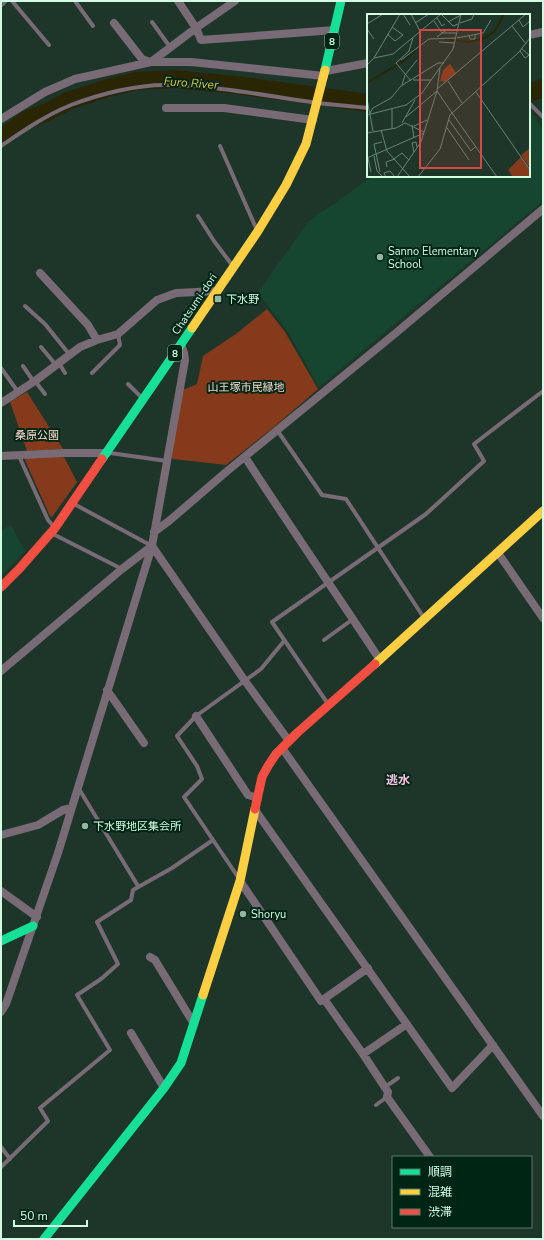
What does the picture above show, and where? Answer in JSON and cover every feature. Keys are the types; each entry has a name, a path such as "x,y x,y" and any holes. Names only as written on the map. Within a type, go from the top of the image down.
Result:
{"street":[{"path":"178,1 196,28 201,40 335,30"},
{"path":"151,62 235,1"},
{"name":"Chatsumi-dori","path":"1,587 20,568 53,530 258,231 286,185 306,144 314,120 341,1"},
{"path":"114,23 142,58 151,62"},
{"path":"530,35 543,32"},
{"path":"1,119 45,92 75,79 151,62 191,62 324,76 367,63"},
{"path":"166,108 224,108 314,120"},
{"path":"154,532 543,209"},
{"path":"40,273 85,322 96,340"},
{"path":"1,403 35,382 80,347 96,340 118,334 157,300 176,293 217,291"},
{"path":"1,1012 6,1004 35,921 152,546 185,360 181,344"},
{"path":"1,456 63,453 107,453"},
{"path":"245,457 380,660"},
{"path":"44,1239 164,1088 181,1063 240,882 264,771 268,763 289,741 425,620 543,511"},
{"path":"1,671 122,569 152,546"},
{"path":"152,546 245,681 289,741"},
{"path":"498,553 543,618"},
{"path":"107,690 144,742"},
{"path":"196,716 248,796 258,798"},
{"path":"282,748 543,1116"},
{"path":"1,835 38,825 63,810 71,808"},
{"path":"255,810 452,1088 493,1045"},
{"path":"240,882 321,1001 368,968"},
{"path":"1,891 35,921"},
{"path":"1,941 35,921"},
{"path":"150,957 155,960 194,1024"},
{"path":"324,999 385,1087 388,1092 387,1097 429,1156"},
{"path":"363,1054 407,1024"},
{"path":"131,1032 164,1088"}],"lane":[{"path":"12,1 49,45"},
{"path":"75,1 94,26"},
{"path":"152,22 170,47"},
{"path":"1,146 42,119 71,105 99,96 146,86 168,85 238,90 367,108"},
{"path":"530,104 543,117"},
{"path":"220,146 258,231"},
{"path":"198,216 214,241 234,266"},
{"path":"25,306 45,324 70,354"},
{"path":"92,373 120,345 118,334"},
{"path":"41,347 65,373"},
{"path":"23,366 45,394"},
{"path":"1,368 18,392"},
{"path":"128,384 144,399"},
{"path":"329,706 272,622 330,583 378,547 426,514 484,461 474,444 543,391"},
{"path":"277,430 322,495 346,499 425,620"},
{"path":"107,453 167,461"},
{"path":"19,456 53,530 122,569"},
{"path":"72,503 152,546"},
{"path":"324,640 353,619"},
{"path":"240,882 236,873 184,797 202,779 197,766 177,736 196,716 261,669 284,641"},
{"path":"78,787 138,886"},
{"path":"1,1167 48,1121 40,1108 110,1050 77,995 101,979 118,964 97,922 131,900 133,890 138,886 172,868 213,840"},
{"path":"385,1087 398,1078"},
{"path":"376,1105 387,1097"},
{"path":"1,1147 10,1159"}],"shaded area":[{"name":"Sanno Elementary School","path":"530,111 543,129 543,201 319,387 288,332 258,292 309,221 372,177 530,177"},
{"path":"11,525 25,551 1,576 1,531"}],"green space":[{"name":"山王塚市民緑地","path":"267,309 285,332 318,389 274,427 226,465 173,459 171,456 183,390 197,384 203,356 236,334"},
{"name":"桑原公園","path":"27,392 63,449 27,451 10,402"},
{"path":"63,455 77,482 52,517 50,516 25,460 26,458"}],"waterway":[{"name":"Furo River","path":"1,138 28,119 47,112 68,101 111,87 137,81 173,79 236,85 367,103"},
{"name":"Furo River","path":"530,93 543,88"}],"traffic: fast":[{"path":"325,70 341,1"},
{"path":"102,459 192,328"},
{"path":"1,941 33,926"},
{"path":"44,1239 164,1088 181,1063 203,995"}],"traffic: slow":[{"path":"192,328 258,231 286,185 306,144 325,70"},
{"path":"375,664 543,511"},
{"path":"203,995 240,881 255,809"}],"traffic: jam":[{"path":"1,587 55,528 102,459"},
{"path":"255,809 262,777 276,754 297,733 375,664"}],"place":[{"name":"Sanno Elementary School","path":"380,257"},
{"name":"下水野","path":"218,299"},
{"name":"下水野地区集会所","path":"85,826"},
{"name":"Shoryu","path":"243,914"}],"district":[{"name":"逃水","path":"398,780"}]}
